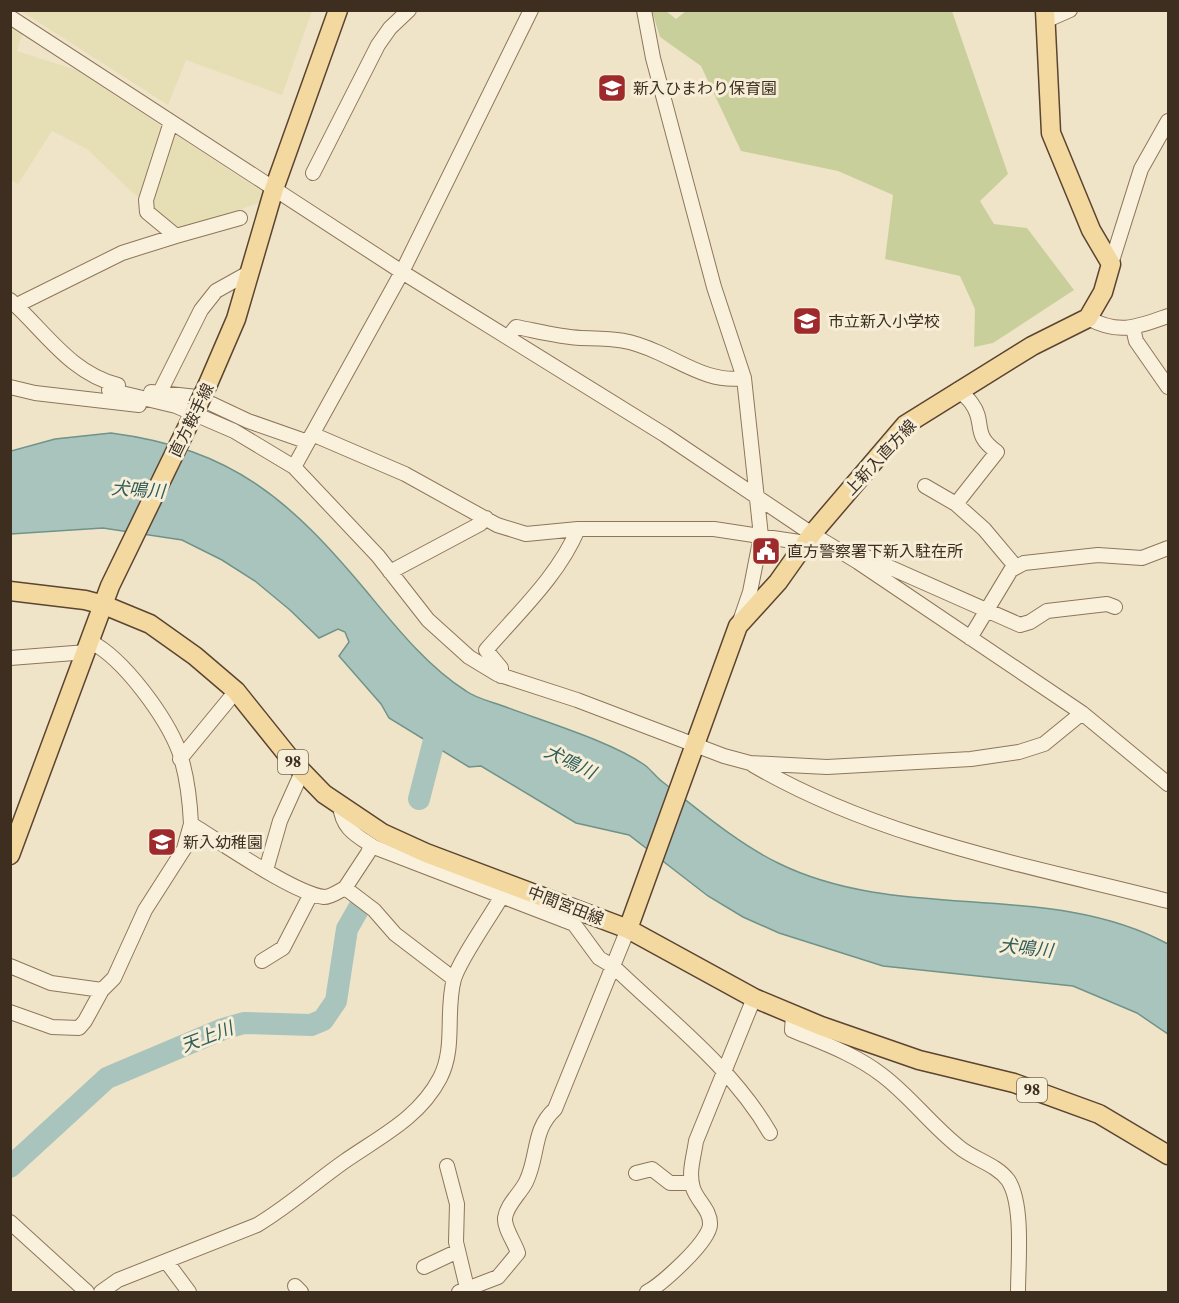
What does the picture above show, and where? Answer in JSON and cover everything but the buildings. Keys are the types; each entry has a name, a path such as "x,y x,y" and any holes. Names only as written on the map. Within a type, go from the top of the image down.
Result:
{"main road":[{"name":"直方鞍手線","path":"10,855 110,586 194,414 236,319 274,189 338,10"},
{"path":"1045,16 1051,133 1091,230 1111,264 1103,292 1088,318"},
{"name":"上新入直方線","path":"627,929 738,626 778,582 809,538 905,425 1032,346 1088,318"},
{"name":"中間宮田線","path":"10,591 104,605 150,624 195,656 236,691 302,772 324,794 382,833 426,853 627,929 754,998 793,1015 919,1060 1014,1083 1099,1114 1168,1155"}],"street":[{"path":"390,10 390,28"},
{"path":"313,173 365,67 390,28 409,10"},
{"path":"294,466 402,272 531,10"},
{"path":"644,10 653,58 714,287 744,378 761,536 750,592 738,626"},
{"path":"1045,16 1070,10"},
{"path":"10,17 402,272 665,435 758,498 809,538 842,552 1082,714 1168,784"},
{"path":"1111,264 1141,169 1168,121"},
{"path":"171,122 146,200 147,212 176,236"},
{"path":"240,218 122,253 14,302 81,370 110,383 159,394 197,397 248,421 310,438 405,474 486,518 526,534 578,529 714,529 761,536 809,538"},
{"path":"159,394 201,310 216,291 250,272"},
{"path":"1088,318 1105,327 1133,328 1168,316"},
{"path":"508,337 516,327 557,335 603,336 625,340 705,374 722,379 744,378"},
{"path":"1133,328 1136,341 1168,387"},
{"path":"110,383 109,390 176,406 234,431 294,466 390,572 428,620 469,657 501,676 577,700 693,747 750,763 827,767 960,760 1019,752 1044,744 1082,714"},
{"path":"10,387 35,393 194,414"},
{"path":"956,504 997,452 987,445 980,434 973,405 958,390"},
{"path":"925,486 956,504 984,529 1016,567"},
{"path":"390,572 480,524 486,518"},
{"path":"501,676 501,668 486,650 540,588 572,543 578,529"},
{"path":"970,638 1011,570 1016,567 1072,557 1142,558 1168,548"},
{"path":"842,552 854,551 1020,625 1030,622 1047,611 1107,604 1115,607"},
{"path":"10,658 89,647 114,658 134,678 173,739 180,759 191,824 184,849 146,910 114,978 102,990 85,1021 78,1028 52,1027 10,1012"},
{"path":"180,759 236,691"},
{"path":"750,763 788,785 884,825 976,854 1168,901"},
{"path":"266,870 280,821 302,772"},
{"path":"340,805 341,820 371,845 574,924 599,958 614,967 669,1017 724,1075 758,1113 770,1133"},
{"path":"191,824 266,870 311,894 327,897 345,888 368,854 371,845"},
{"path":"345,888 374,910 395,934 454,979"},
{"path":"262,962 283,948 311,894"},
{"path":"101,1293 118,1280 216,1244 278,1213 345,1161 396,1129 418,1108 440,1077 449,1052 454,979 502,896"},
{"path":"447,1166 457,1204 458,1251 465,1292 498,1277 518,1253 505,1222 507,1210 525,1183 533,1165 543,1121 555,1109 614,967 627,929"},
{"path":"10,966 51,983 102,990"},
{"path":"650,1292 670,1275 705,1236 710,1227 708,1214 692,1183 696,1141 754,998"},
{"path":"793,1015 792,1030 841,1050 881,1075 960,1149 990,1165 1007,1179 1015,1196 1017,1213 1018,1293"},
{"path":"636,1173 652,1169 670,1183 692,1183"},
{"path":"10,1222 87,1293"},
{"path":"424,1267 458,1251"},
{"path":"166,1261 189,1293"}],"shaded area":[{"path":"21,11 312,11 282,95 186,60 168,105"},
{"path":"10,26 22,34 17,51 76,70 263,192 259,203 182,230 132,192 87,149 52,131 18,184 11,180"}],"green space":[{"path":"652,11 666,11 676,19 686,11 952,11 1008,174 980,201 994,224 1027,228 1074,290 993,343 974,347 975,309 960,276 885,259 893,195 838,171 741,151 701,66 660,37"}],"water":[{"name":"犬鳴川","path":"111,433 154,441 192,452 226,466 257,484 312,531 413,645 452,681 475,696 578,733 632,757 719,826 778,863 825,881 874,892 1074,912 1122,924 1168,944 1168,1034 1137,1013 1073,986 883,966 779,933 743,917 708,896 629,835 576,823 481,766 469,767 389,718 381,704 339,656 349,642 345,632 338,629 319,638 255,581 222,560 182,540 103,528 11,534 11,451 55,439"}],"waterway":[{"name":"天上川","path":"419,799 440,717"},
{"name":"天上川","path":"10,1167 107,1078 223,1029 244,1023 311,1025 323,1020 336,1001 347,929 359,908"}],"place":[{"name":"新入ひまわり保育園","path":"612,88"},
{"name":"市立新入小学校","path":"807,321"},
{"name":"直方警察署下新入駐在所","path":"766,551"},
{"name":"新入幼稚園","path":"162,842"}]}
